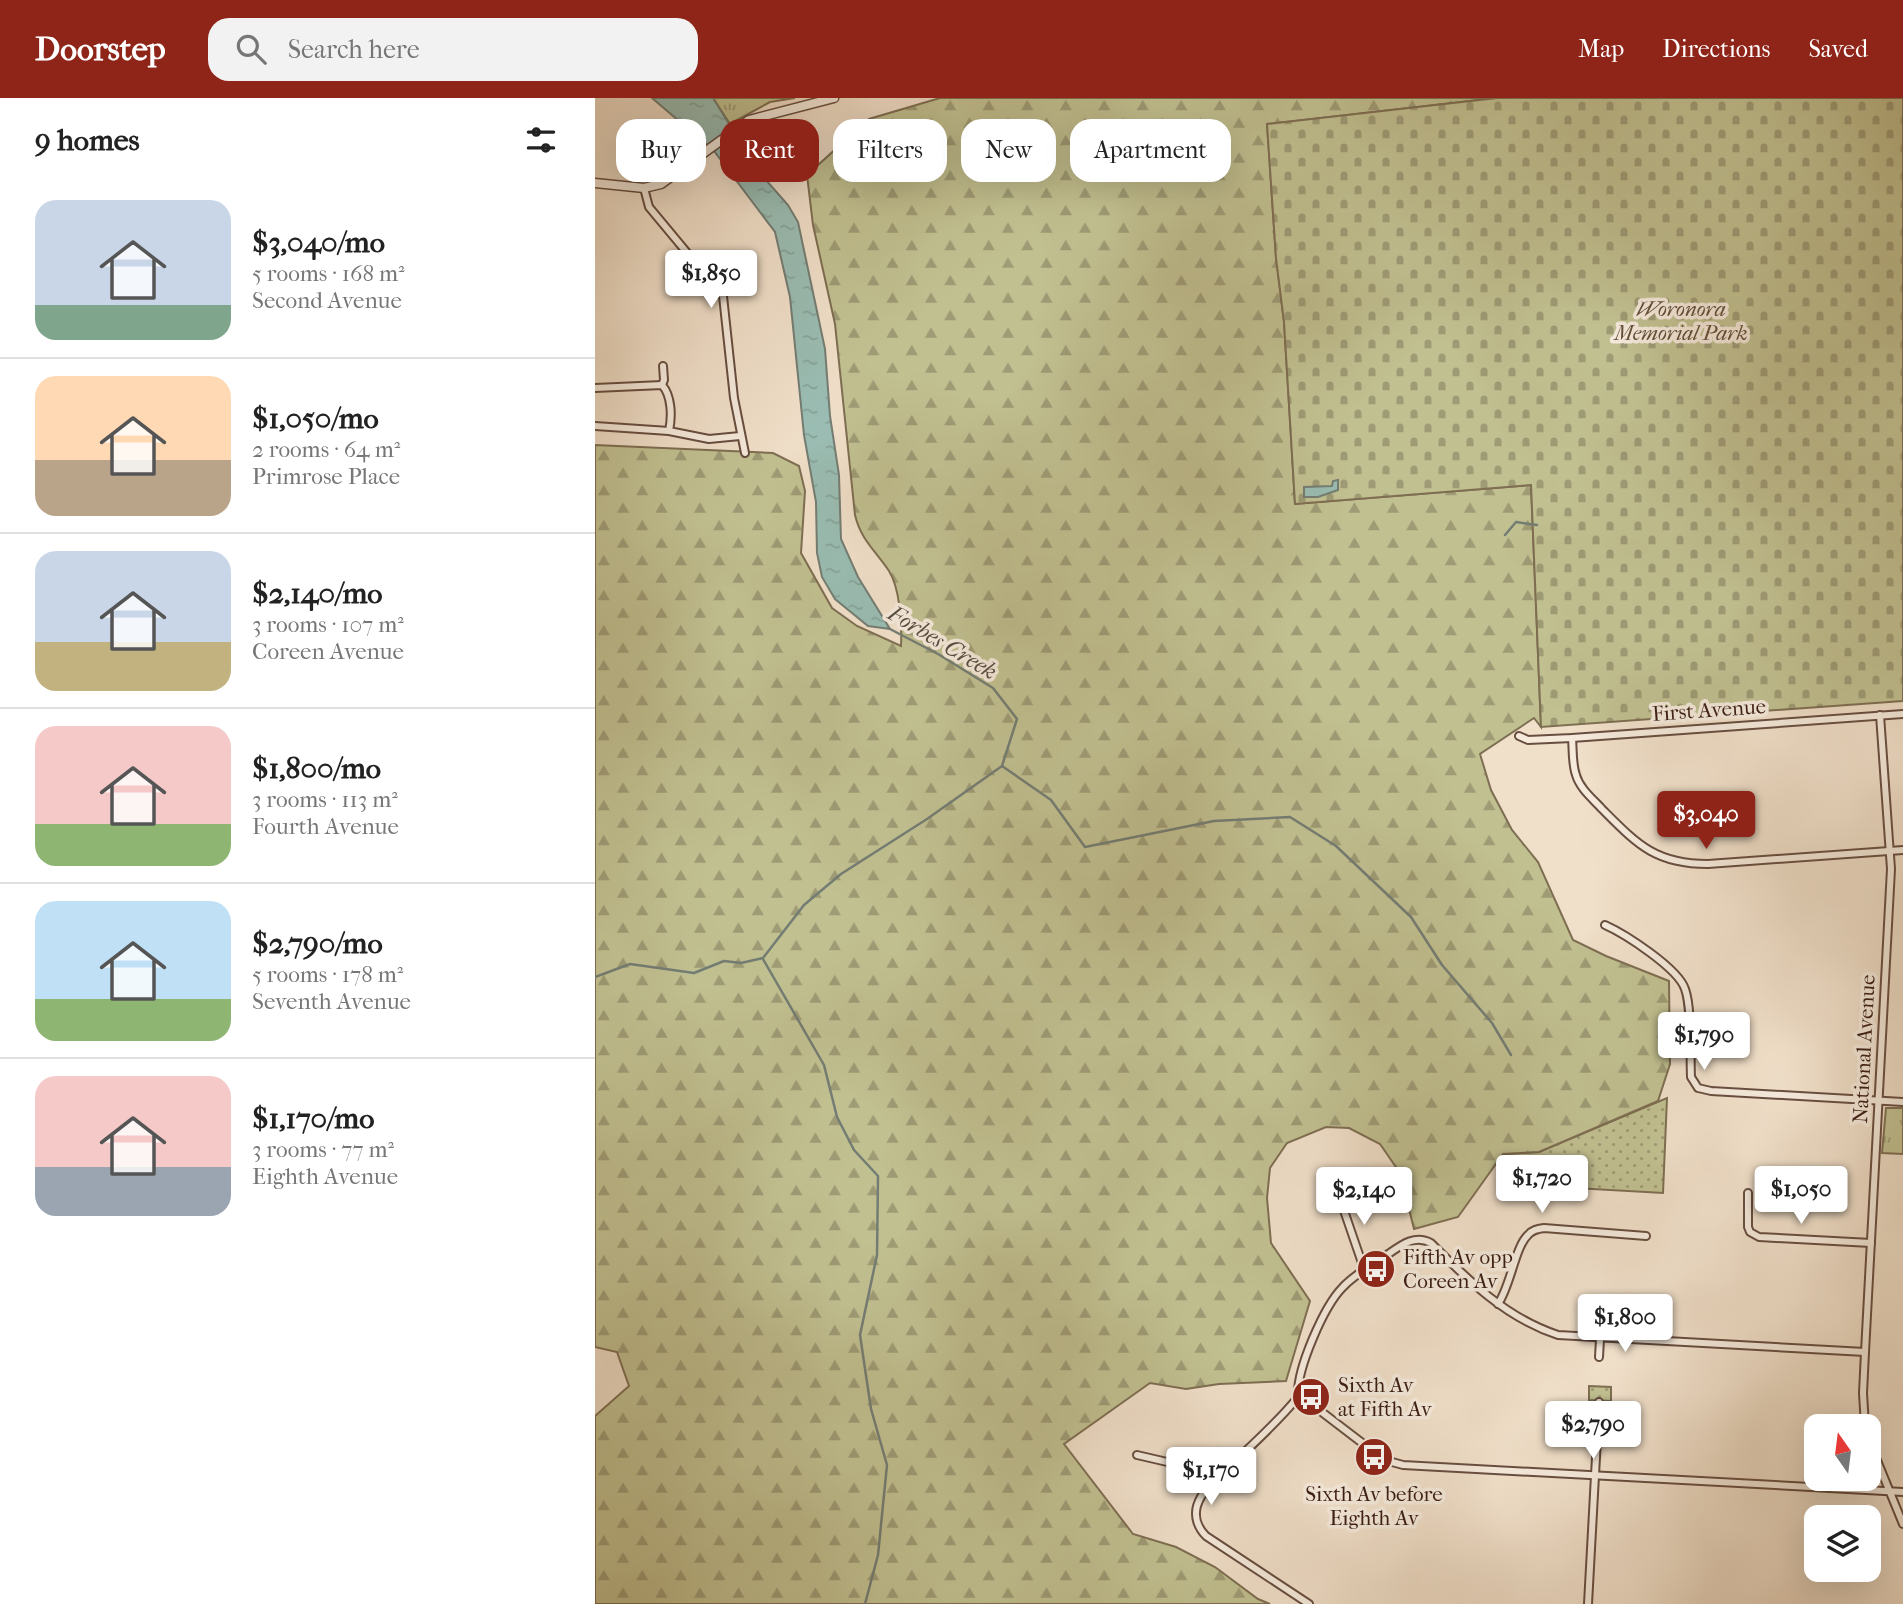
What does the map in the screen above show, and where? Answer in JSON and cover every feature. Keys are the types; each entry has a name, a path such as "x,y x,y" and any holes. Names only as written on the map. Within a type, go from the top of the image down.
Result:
{"street":[{"path":"595,183 645,188 670,180 735,129 757,117 835,98"},
{"path":"645,188 649,207 723,296 734,398 745,453"},
{"path":"663,366 662,385 667,391 671,414 669,431"},
{"path":"595,388 662,385"},
{"path":"595,426 669,431 709,439 740,436"},
{"name":"First Avenue","path":"1519,736 1526,744 1572,738 1903,714"},
{"name":"National Avenue","path":"1864,1414 1863,1393 1891,851 1881,715"},
{"path":"1572,738 1574,766 1579,784 1639,845 1661,856 1687,863 1709,864 1903,850"},
{"path":"1605,925 1627,937 1681,979 1687,996 1691,1077 1697,1088 1903,1102"},
{"path":"1748,1193 1748,1227 1759,1237 1871,1243"},
{"path":"1339,1196 1366,1269"},
{"path":"1499,1304 1508,1288 1522,1242 1531,1231 1544,1228 1646,1236"},
{"path":"1309,1604 1201,1531 1195,1510 1216,1478 1275,1423 1298,1397 1302,1366 1332,1301 1348,1283 1399,1247 1421,1239 1431,1244 1472,1285 1527,1323 1558,1335 1865,1352"},
{"path":"1599,1357 1600,1339"},
{"path":"1298,1397 1374,1452 1403,1465 1903,1492"},
{"path":"1588,1604 1599,1402"},
{"path":"1137,1455 1206,1471 1216,1478"},
{"path":"1881,1471 1903,1524"}],"green space":[{"path":"713,98 795,98 770,102 739,119 727,119"},
{"path":"940,98 1496,98 1267,124 1276,258 1284,322 1295,504 1531,485 1541,727 1534,718 1480,754 1491,790 1512,830 1538,862 1573,940 1669,981 1670,1064 1658,1101 1539,1152 1503,1154 1458,1217 1414,1229 1400,1173 1380,1144 1349,1128 1326,1127 1287,1143 1270,1168 1267,1198 1271,1243 1310,1301 1286,1381 1219,1384 1186,1389 1150,1383 1064,1444 1133,1534 1176,1547 1215,1567 1258,1599 1270,1604 595,1604 595,1416 629,1386 617,1352 595,1347 595,445 773,453 799,466 805,491 801,553 832,608 857,626 901,646 899,607 893,578 865,538 855,515 835,324 813,225 808,182 819,182 819,164 833,152 833,182 947,182 947,119 869,119"},
{"name":"Woronora Memorial Park","path":"1497,98 1903,98 1903,701 1541,727 1531,485 1295,504 1284,322 1276,258 1267,124"},
{"path":"1667,1098 1663,1193 1539,1186 1503,1167 1506,1157 1503,1154 1539,1152"},
{"path":"1886,1108 1903,1108 1903,1154 1882,1153"},
{"path":"1589,1386 1611,1387 1611,1401 1589,1400"}],"water":[{"name":"Forbes Creek","path":"652,98 713,98 726,119 720,119 720,159 706,144 706,119 677,119"},
{"name":"Forbes Creek","path":"737,182 768,182 788,205 798,222 825,349 830,416 839,475 841,539 858,577 890,629 868,626 835,599 822,577 817,553 816,502 804,435 790,297 775,232"},
{"path":"1338,480 1338,490 1318,497 1304,497 1304,487 1332,486 1333,481"}],"waterway":[{"path":"1505,535 1516,522 1537,525"},
{"name":"Forbes Creek","path":"595,977 630,964 694,973 724,961 741,963 763,958 804,905 841,874 927,819 1002,766 1017,719 993,688 938,654 888,628"},
{"path":"1002,766 1051,800 1085,847 1214,821 1290,817 1336,846 1411,917 1442,965 1492,1023 1511,1055"},
{"path":"763,959 824,1065 837,1117 854,1150 878,1176 877,1255 860,1335 871,1409 887,1465 878,1555 865,1604"}],"place":[{"name":"Fifth Av opp Coreen Av","path":"1376,1269"},
{"name":"Sixth Av at Fifth Av","path":"1311,1397"},
{"name":"Sixth Av before Eighth Av","path":"1374,1457"}]}
